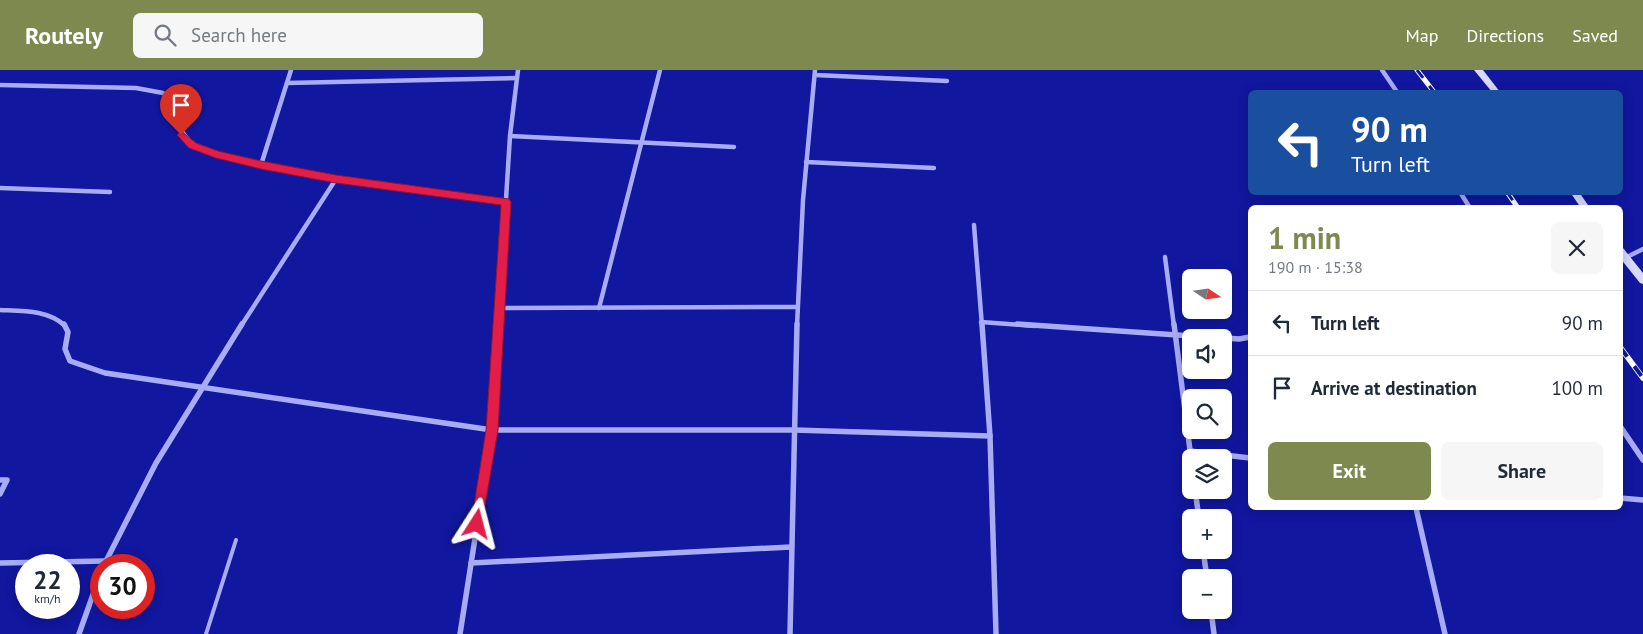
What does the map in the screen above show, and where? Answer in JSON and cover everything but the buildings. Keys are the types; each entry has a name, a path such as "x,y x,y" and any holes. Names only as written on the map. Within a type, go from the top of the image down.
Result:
{"street":[{"path":"261,165 292,70"},
{"path":"460,634 492,430 510,136 518,70"},
{"path":"599,308 660,70"},
{"path":"1382,70 1396,90"},
{"path":"1478,70 1494,90"},
{"path":"790,634 798,306 806,162 815,72 947,81"},
{"path":"287,83 517,78"},
{"path":"0,85 136,88 163,93 177,104 176,121 181,135 192,145 216,154 261,165 336,179 506,202"},
{"path":"510,136 734,147"},
{"path":"806,162 934,168"},
{"path":"109,554 156,463 202,386 336,179"},
{"path":"0,188 110,192"},
{"path":"974,224 990,436 996,634"},
{"path":"1643,249 1623,254 1643,280"},
{"path":"1165,257 1190,449"},
{"path":"500,308 798,306"},
{"path":"0,310 26,311 48,315 64,324 68,332 65,349 70,361 105,373 492,430 794,430 990,436"},
{"path":"981,322 1182,334"},
{"path":"1232,338 1248,337"},
{"path":"1623,430 1643,460"},
{"path":"1232,456 1248,458"},
{"path":"0,480 7,480 0,494"},
{"path":"1623,498 1643,500"},
{"path":"1416,510 1445,634"},
{"path":"471,562 791,547"},
{"path":"0,563 90,563"},
{"path":"79,634 90,603"},
{"path":"1212,619 1214,634"}],"lane":[{"path":"206,634 236,540"}],"railway":[{"path":"1417,70 1432,90"},
{"path":"1509,195 1516,205"},
{"path":"1623,351 1643,378"}],"route":[{"path":"181,135 192,145 216,154 261,165 336,179 506,202 492,430 477,524"}]}
